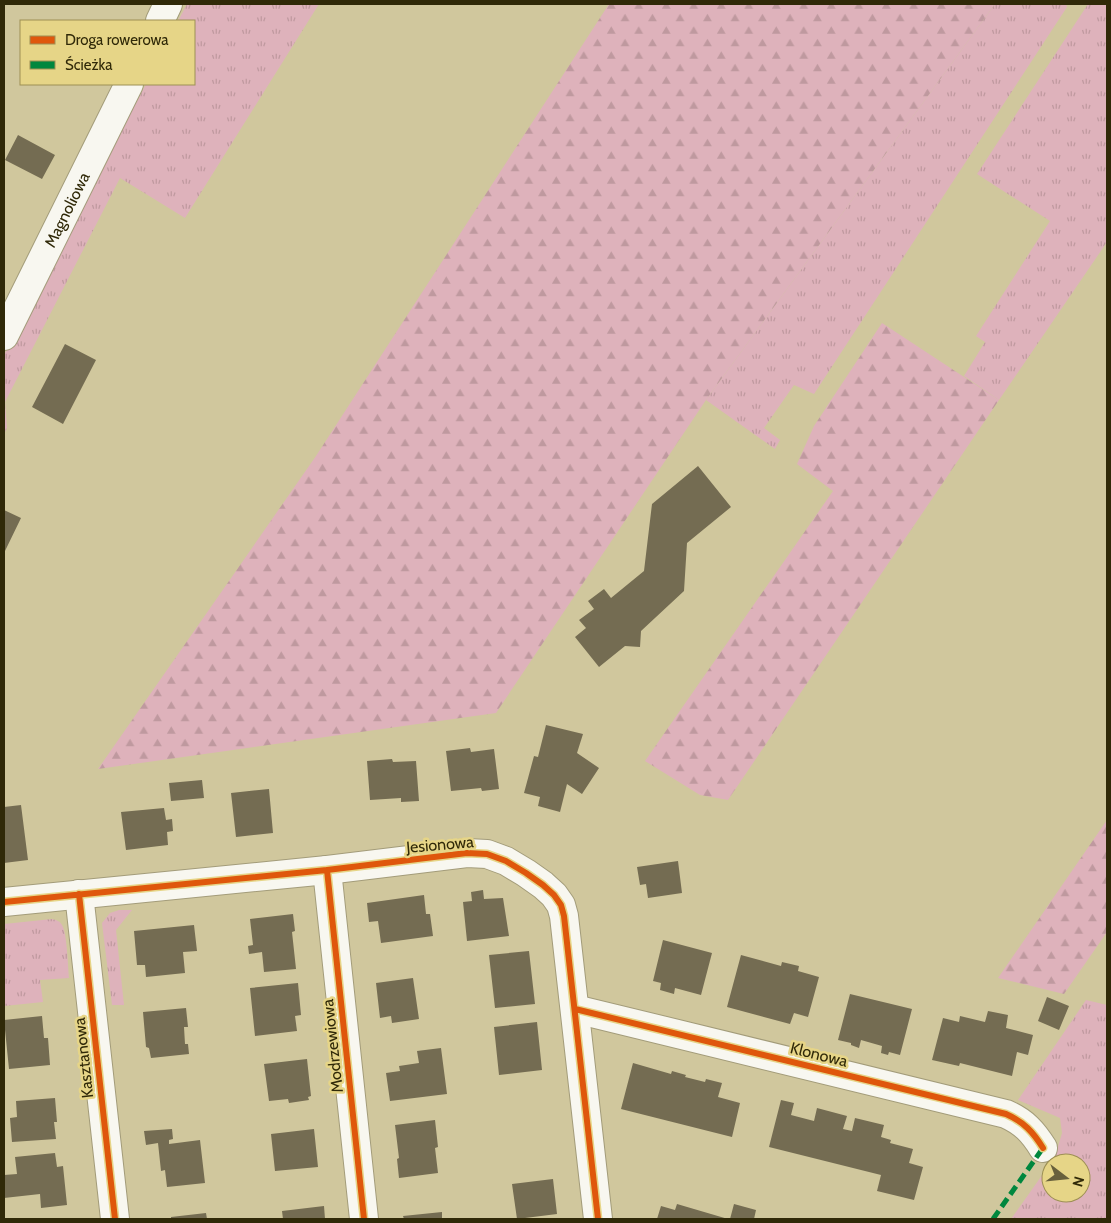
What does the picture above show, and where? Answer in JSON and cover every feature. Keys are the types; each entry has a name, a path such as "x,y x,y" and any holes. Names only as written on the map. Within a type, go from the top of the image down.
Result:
{"street":[{"path":"160,20 168,4"},
{"name":"Magnoliowa","path":"4,336 129,85"},
{"name":"Jesionowa","path":"4,902 327,870 467,853 487,854 506,861 543,885 561,905 564,916 598,1219"},
{"name":"Modrzewiowa","path":"327,870 364,1219"},
{"name":"Kasztanowa","path":"79,894 116,1219"},
{"name":"Klonowa","path":"574,1009 1006,1114 1019,1120 1034,1132 1043,1148"}],"green space":[{"path":"187,4 319,4 185,218 120,178 5,402 7,428 4,434 4,355 145,85 195,85 195,20 179,20"},
{"path":"609,4 995,4 706,400 496,713 98,769 316,456"},
{"path":"995,4 1066,4 1067,7 814,394 794,385 764,428 780,440 775,449 706,400"},
{"path":"1088,4 1107,4 1107,242 999,400 964,376 985,342 976,336 1050,221 977,174"},
{"path":"882,323 999,400 728,800 700,795 645,761 833,491 797,464 814,426"},
{"path":"1107,820 1107,932 1064,994 998,978"},
{"path":"119,910 132,910 116,930 124,1005 112,1005 102,923 110,913"},
{"path":"52,919 60,923 64,929 69,978 40,980 43,1002 4,1006 4,924"},
{"path":"1086,1000 1107,1005 1107,1219 1011,1219 1041,1177 1041,1203 1091,1203 1091,1153 1056,1153 1062,1133 1060,1118 1018,1100"}],"building":[{"path":"18,135 55,155 42,179 5,160"},
{"path":"65,344 96,360 63,424 32,407"},
{"path":"698,466 731,507 687,543 684,591 641,631 640,647 625,646 599,667 575,637 586,628 579,620 594,609 588,601 604,589 611,598 644,571 652,504"},
{"path":"4,510 21,518 5,551 4,550"},
{"path":"546,725 583,734 577,753 599,768 582,794 567,784 560,812 538,806 540,797 524,793 534,756 538,757"},
{"path":"470,748 471,752 494,749 499,789 482,791 481,788 451,791 446,751"},
{"path":"392,759 393,762 416,761 419,801 401,802 401,798 370,800 367,761"},
{"path":"202,780 204,798 171,801 169,783"},
{"path":"269,789 273,833 236,837 231,793"},
{"path":"21,805 28,860 4,863 4,807"},
{"path":"164,808 166,820 172,819 173,831 167,832 168,845 126,850 121,812"},
{"path":"678,861 682,893 648,898 646,884 640,885 637,867"},
{"path":"483,890 484,899 503,898 509,936 467,941 463,902 472,901 471,892"},
{"path":"424,895 426,914 430,914 433,936 381,943 378,921 369,922 367,903"},
{"path":"293,914 295,931 292,932 296,969 264,972 262,952 249,954 248,946 253,945 250,919"},
{"path":"194,925 197,951 183,952 185,973 146,977 145,965 137,965 134,931"},
{"path":"663,940 712,953 701,995 675,988 674,994 660,990 661,983 653,981"},
{"path":"529,951 535,1004 495,1008 489,955"},
{"path":"741,955 781,966 782,962 799,966 798,971 819,977 808,1017 794,1013 790,1024 727,1007"},
{"path":"413,978 419,1019 392,1023 391,1016 380,1018 376,983"},
{"path":"298,983 301,1015 295,1016 297,1031 255,1036 250,988"},
{"path":"850,994 912,1009 900,1055 889,1052 888,1055 881,1053 882,1046 861,1040 859,1048 851,1045 851,1043 838,1040"},
{"path":"1047,997 1069,1006 1059,1030 1038,1021"},
{"path":"186,1008 188,1027 184,1027 185,1044 188,1044 189,1054 151,1058 149,1048 146,1047 143,1012"},
{"path":"988,1011 1008,1015 1006,1028 1033,1035 1028,1055 1017,1052 1012,1076 960,1063 959,1066 932,1060 943,1018 959,1022 960,1016 985,1022"},
{"path":"42,1016 44,1038 48,1038 50,1065 9,1069 4,1020"},
{"path":"537,1022 542,1070 499,1075 494,1027"},
{"path":"441,1048 447,1094 390,1101 386,1073 400,1071 399,1066 419,1063 417,1051"},
{"path":"307,1059 311,1096 308,1097 309,1100 289,1103 288,1099 269,1101 264,1064"},
{"path":"633,1063 671,1074 672,1071 686,1075 685,1077 705,1082 706,1079 722,1083 718,1097 740,1103 732,1137 621,1109"},
{"path":"55,1098 57,1122 54,1122 56,1139 12,1142 10,1118 17,1117 16,1101"},
{"path":"781,1100 794,1103 791,1115 814,1121 817,1108 847,1116 843,1129 852,1131 855,1118 884,1125 881,1137 891,1140 890,1143 913,1149 909,1163 923,1167 914,1200 877,1191 881,1175 769,1147"},
{"path":"435,1120 438,1147 435,1148 438,1173 399,1178 397,1159 399,1158 395,1125"},
{"path":"172,1129 173,1139 169,1140 169,1144 200,1140 205,1183 167,1187 165,1170 161,1171 158,1143 146,1145 144,1131"},
{"path":"314,1129 318,1167 275,1171 271,1134"},
{"path":"55,1153 57,1167 63,1166 67,1205 41,1208 40,1194 4,1198 4,1175 17,1174 15,1157"},
{"path":"553,1179 557,1214 517,1219 512,1184"},
{"path":"677,1204 728,1219 657,1219 661,1206 675,1210"},
{"path":"734,1204 756,1210 754,1219 730,1219"},
{"path":"324,1206 325,1219 283,1219 282,1211"},
{"path":"442,1212 442,1219 404,1219 403,1216"},
{"path":"206,1213 207,1219 171,1219 171,1217"}],"marked path":[{"path":"993,1219 1043,1148"}],"cycle path":[{"path":"4,902 327,870 467,853 487,854 506,861 543,885 554,895 561,905 564,916 598,1219"},
{"path":"327,870 364,1219"},
{"path":"79,894 115,1219"},
{"path":"575,1009 1006,1114 1028,1128 1043,1148"}]}
